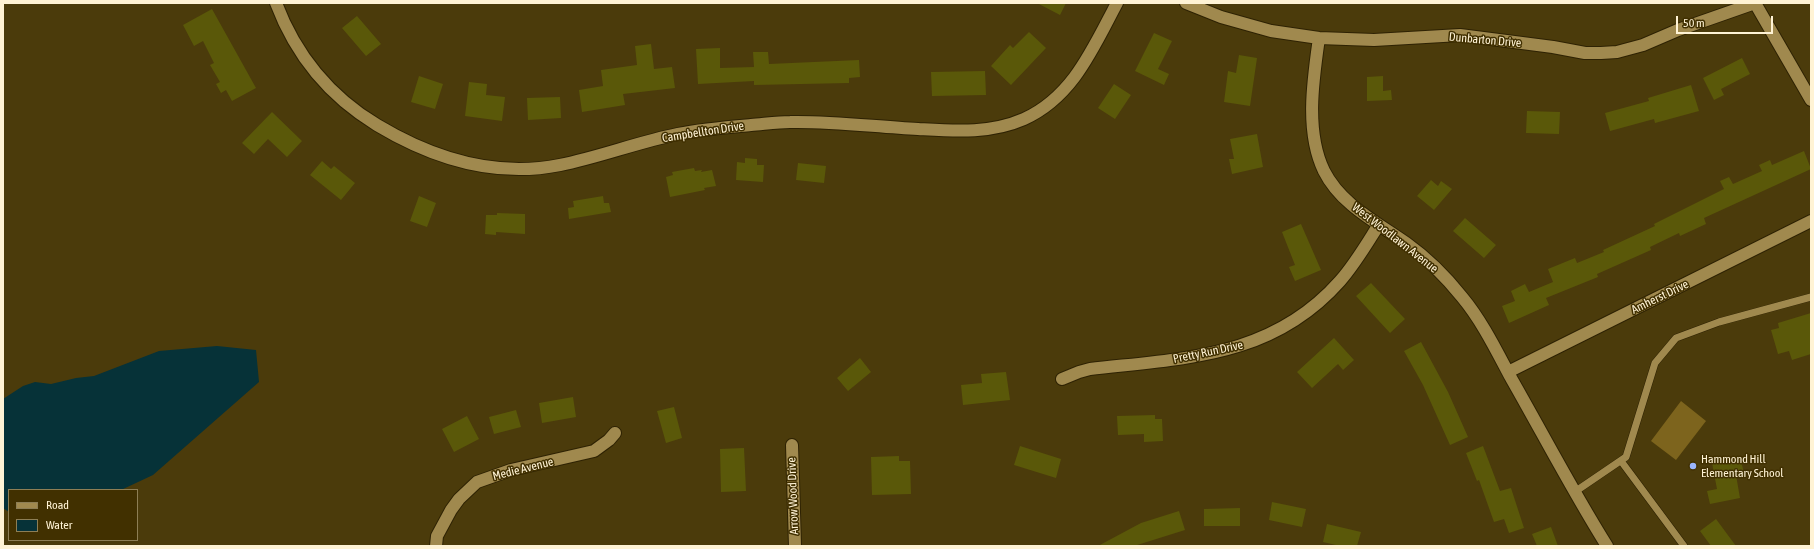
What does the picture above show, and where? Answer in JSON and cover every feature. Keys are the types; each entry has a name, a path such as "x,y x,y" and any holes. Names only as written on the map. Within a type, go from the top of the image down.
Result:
{"street":[{"name":"Campbellton Drive","path":"276,3 296,44 315,73 338,97 372,122 427,151 477,166 518,169 559,165 678,134 727,127 790,122 959,131 986,130 1008,125 1023,120 1052,102 1075,78 1117,3"},
{"name":"Dunbarton Drive","path":"1186,3 1221,16 1271,31 1319,38 1374,40 1460,35 1553,47 1585,53 1612,53 1643,46 1678,30 1755,3"},
{"path":"1755,3 1811,100"},
{"name":"West Woodlawn Avenue","path":"1319,38 1314,78 1313,135 1325,174 1341,195 1378,226 1406,244 1446,279 1477,317 1607,546"},
{"name":"Amherst Drive","path":"1508,372 1811,221"},
{"name":"Pretty Run Drive","path":"1062,380 1079,372 1090,369 1215,353 1237,347 1280,330 1310,310 1340,281 1354,265 1378,226"},
{"name":"Medie Avenue","path":"436,546 437,536 450,510 459,498 477,482 511,470 594,451 609,440 615,433"},
{"name":"Arrow Wood Drive","path":"792,445 795,546"}],"lane":[{"path":"1576,491 1626,457 1656,363 1676,338 1719,322 1811,297"},
{"path":"1621,461 1684,546"}],"shaded area":[{"path":"1681,401 1706,421 1676,460 1651,441"}],"water":[{"path":"217,346 256,350 259,382 153,475 123,489 8,489 8,511 3,508 3,399 23,386 35,382 51,384 76,378 94,376 159,351"}],"building":[{"path":"1037,3 1066,3 1060,15"},
{"path":"212,9 256,88 232,101 226,90 221,93 216,84 220,82 210,65 214,63 203,41 194,46 183,25"},
{"path":"357,16 381,44 366,56 342,28"},
{"path":"1029,32 1046,48 1011,85 991,66 1010,45 1013,48"},
{"path":"1154,33 1172,41 1158,69 1169,74 1164,85 1135,71"},
{"path":"651,44 654,69 672,67 675,88 623,94 625,105 582,112 579,90 603,86 601,70 637,65 635,46"},
{"path":"720,48 720,68 754,67 753,52 768,52 769,64 859,60 860,77 849,78 849,83 754,85 754,81 698,84 696,49"},
{"path":"1239,55 1257,58 1250,106 1224,102 1228,71 1236,73"},
{"path":"1742,58 1750,74 1721,89 1724,95 1714,100 1703,78"},
{"path":"985,71 986,95 932,96 931,72"},
{"path":"419,76 443,84 435,109 411,102"},
{"path":"1383,76 1383,91 1391,90 1392,100 1367,101 1367,77"},
{"path":"469,82 487,84 486,95 505,97 502,121 465,116"},
{"path":"1114,84 1131,95 1115,119 1098,108"},
{"path":"1691,85 1699,111 1655,123 1654,119 1610,131 1605,113 1649,101 1648,98"},
{"path":"560,97 561,118 528,120 527,98"},
{"path":"1527,111 1560,112 1559,134 1526,133"},
{"path":"272,112 302,141 287,157 268,139 254,154 242,143"},
{"path":"1257,134 1263,167 1232,174 1229,159 1234,159 1230,139"},
{"path":"1804,151 1811,169 1704,218 1706,224 1680,236 1679,233 1650,247 1651,250 1597,274 1598,277 1546,298 1549,305 1509,323 1502,306 1515,301 1511,291 1525,284 1529,292 1553,282 1548,269 1575,258 1577,263 1604,252 1603,250 1655,226 1654,224 1724,189 1720,181 1729,177 1733,184 1762,171 1759,165 1770,160 1772,165"},
{"path":"745,158 757,159 757,165 764,165 763,182 736,180 737,162 745,163"},
{"path":"322,161 331,169 334,166 355,183 341,200 310,175"},
{"path":"798,163 826,166 824,183 796,180"},
{"path":"694,168 695,171 702,170 701,172 712,170 716,186 704,188 705,190 670,197 666,177 673,175 672,172"},
{"path":"1431,180 1438,186 1441,181 1452,189 1434,210 1417,196"},
{"path":"419,196 436,203 427,227 410,221"},
{"path":"603,196 604,203 609,203 611,212 569,219 568,208 574,207 573,201"},
{"path":"497,213 525,214 525,234 496,232 496,235 485,234 486,215 497,215"},
{"path":"1465,218 1496,245 1484,258 1453,231"},
{"path":"1301,224 1321,270 1295,281 1289,267 1295,265 1282,232"},
{"path":"1371,283 1405,319 1390,333 1356,296"},
{"path":"1811,313 1811,354 1792,360 1789,351 1778,354 1771,330 1779,328 1778,323"},
{"path":"1334,338 1354,360 1343,370 1338,364 1312,388 1297,372"},
{"path":"1421,342 1448,392 1468,437 1450,445 1423,385 1404,351"},
{"path":"860,358 871,372 848,391 837,378"},
{"path":"1006,372 1010,400 963,405 961,385 982,383 981,374"},
{"path":"573,397 576,417 542,423 539,403"},
{"path":"674,407 682,438 666,443 657,411"},
{"path":"516,410 521,427 494,434 489,417"},
{"path":"1155,415 1155,419 1162,419 1163,441 1144,442 1144,434 1118,435 1117,416"},
{"path":"467,416 479,439 454,452 442,429"},
{"path":"1020,446 1061,459 1056,478 1014,465"},
{"path":"1483,446 1500,491 1511,488 1524,528 1509,533 1504,519 1494,522 1479,480 1477,481 1466,453"},
{"path":"744,448 746,491 721,492 720,449"},
{"path":"899,456 899,461 910,461 911,494 872,495 871,457"},
{"path":"1740,457 1744,473 1736,475 1740,498 1710,504 1707,491 1717,489 1712,463"},
{"path":"1272,502 1306,509 1302,527 1269,520"},
{"path":"1240,508 1240,526 1204,526 1204,509"},
{"path":"1179,511 1185,530 1134,546 1098,546 1141,523"},
{"path":"1716,519 1736,546 1711,546 1700,531"},
{"path":"1327,524 1361,532 1357,546 1340,546 1323,542"},
{"path":"1551,527 1558,546 1537,546 1532,534"}],"place":[{"name":"Hammond Hill Elementary School","path":"1693,466"}]}
